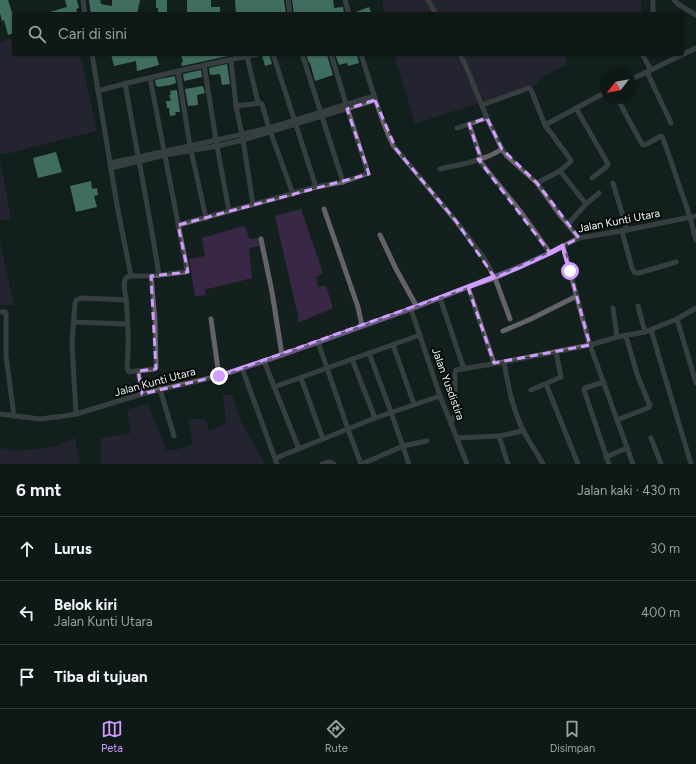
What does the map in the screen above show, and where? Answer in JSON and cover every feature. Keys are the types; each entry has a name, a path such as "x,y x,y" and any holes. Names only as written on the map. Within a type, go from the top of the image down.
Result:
{"street":[{"path":"83,0 85,12"},
{"path":"288,0 290,12"},
{"path":"345,0 348,12"},
{"path":"428,0 435,12"},
{"path":"653,0 653,12"},
{"path":"674,0 696,15"},
{"path":"684,54 696,48"},
{"path":"92,56 118,212 131,276"},
{"path":"98,91 125,83 246,56 258,103"},
{"path":"274,56 316,188"},
{"path":"303,56 343,182"},
{"path":"178,225 253,204 343,182 366,174 368,171 346,106 332,56"},
{"path":"362,56 374,98 396,149 456,221 484,258 495,278 510,319"},
{"path":"461,56 502,149 507,156 537,183 579,238"},
{"path":"643,56 671,123"},
{"path":"636,77 680,56"},
{"path":"231,60 236,106 243,137 253,204"},
{"path":"204,65 216,143 229,211"},
{"path":"178,71 191,148 206,218"},
{"path":"150,78 187,270 185,272 151,276 131,276 126,277 124,280 128,370 130,372 154,369 156,365 155,321 151,276"},
{"path":"125,83 159,275"},
{"path":"482,105 527,88 531,90 545,125 570,159 570,162 560,171 537,183"},
{"path":"545,125 600,95"},
{"path":"111,165 243,137 374,98"},
{"path":"236,106 261,103 293,194"},
{"path":"620,104 643,145 662,136 693,216 696,240"},
{"path":"576,108 608,164 592,178"},
{"path":"457,128 487,118"},
{"path":"469,124 479,159 520,211 550,253"},
{"path":"440,168 479,159 502,149"},
{"path":"560,171 586,204"},
{"path":"613,183 632,268 635,273 676,262"},
{"path":"568,224 586,204 599,193"},
{"path":"324,209 358,307 362,326"},
{"name":"Jalan Kunti Utara","path":"0,414 40,419 76,414 160,389 219,376 282,355 495,278 579,238 693,216"},
{"path":"380,235 416,307"},
{"path":"261,239 272,292 282,355"},
{"path":"563,246 590,344 633,464"},
{"path":"468,287 494,363"},
{"path":"503,331 577,296"},
{"path":"76,414 72,344 75,302 78,298 126,300"},
{"path":"440,298 464,369"},
{"path":"638,306 645,332"},
{"path":"613,308 617,337"},
{"path":"451,422 454,417 455,372 457,370 556,352 617,337 645,332 677,319 696,308"},
{"name":"Jalan Yusdistira","path":"411,309 440,396 467,464"},
{"path":"0,312 5,312 6,314 6,356 14,416"},
{"path":"211,319 219,376"},
{"path":"677,319 696,383"},
{"path":"74,322 127,324"},
{"path":"651,330 691,464"},
{"path":"274,387 420,335"},
{"path":"617,420 650,406 637,374 626,336"},
{"path":"318,342 348,429 362,464 403,446 426,441"},
{"path":"393,345 414,404"},
{"path":"531,390 559,379 562,376 556,352"},
{"path":"369,353 409,464"},
{"path":"352,359 376,418"},
{"path":"264,361 299,449"},
{"path":"504,362 515,410 523,431 543,464"},
{"path":"242,368 276,461 299,449 348,429 391,412 440,396"},
{"path":"138,371 142,394"},
{"path":"301,378 323,439"},
{"path":"604,382 585,388 584,390 609,464"},
{"path":"546,384 578,464"},
{"path":"160,389 174,436"},
{"path":"457,438 499,436 523,431"},
{"path":"499,436 508,464"},
{"path":"651,438 661,464"},
{"path":"606,457 627,448"},
{"path":"322,464 329,462 334,464"}],"highlighted area":[{"path":"375,100 396,149 456,221 495,278 550,253 478,159 481,159 469,124 487,118 502,149 537,183 579,238 563,246 590,345 494,363 468,287 219,376 142,394 138,371 156,369 151,276 188,272 178,225 369,174 347,109"}],"shaded area":[{"path":"382,0 641,0 641,12 385,12"},
{"path":"12,39 12,56 80,56 97,131 10,153 0,154 0,42"},
{"path":"395,56 566,56 566,65 541,77 537,85 415,124"},
{"path":"0,160 11,219 0,221"},
{"path":"301,209 323,273 316,277 318,287 326,286 333,308 298,323 298,316 275,216"},
{"path":"244,226 250,239 259,238 260,246 249,248 252,278 205,289 206,295 195,296 189,259 205,256 202,238"},
{"path":"0,242 14,305 0,305"},
{"path":"223,395 232,395 240,420 265,464 101,464 101,438 131,433 127,410 148,404 166,450 175,450 193,445 188,419 205,419 209,431 226,423"},
{"path":"75,438 80,464 0,464 0,448 18,451 57,446"}],"building":[{"path":"0,0 8,0 12,13 12,34 8,35 4,20 2,21 0,13"},
{"path":"65,0 77,0 79,8 76,9 77,12 50,12 67,7"},
{"path":"89,0 100,0 101,4 112,6 112,0 140,0 137,12 91,12"},
{"path":"156,0 167,0 167,12 158,12 158,8 156,8"},
{"path":"187,0 211,0 211,7 220,7 220,12 187,12"},
{"path":"235,0 284,0 286,12 236,12"},
{"path":"292,0 333,0 334,8 343,7 344,12 306,12 294,12"},
{"path":"369,7 371,12 356,12"},
{"path":"112,56 157,56 159,65 137,71 136,61 114,66"},
{"path":"182,56 228,56 182,66 181,63 183,62"},
{"path":"262,56 270,56 272,64 265,66"},
{"path":"307,56 327,56 333,75 315,81"},
{"path":"336,56 357,56 359,63 348,66 347,63 339,65"},
{"path":"227,64 230,84 222,85 220,74 210,75 209,68"},
{"path":"201,70 202,77 184,81 183,74"},
{"path":"175,76 176,83 158,87 156,86 155,80"},
{"path":"203,86 205,93 197,95 198,105 188,106 185,89"},
{"path":"177,90 180,112 175,112 176,115 170,116 166,101 171,101 169,95 171,95 170,91"},
{"path":"56,152 62,172 38,178 33,158"},
{"path":"91,181 92,189 97,188 98,195 94,196 97,207 76,212 70,186"}],"route":[{"path":"219,376 282,355 495,278 563,246 570,271"}]}
